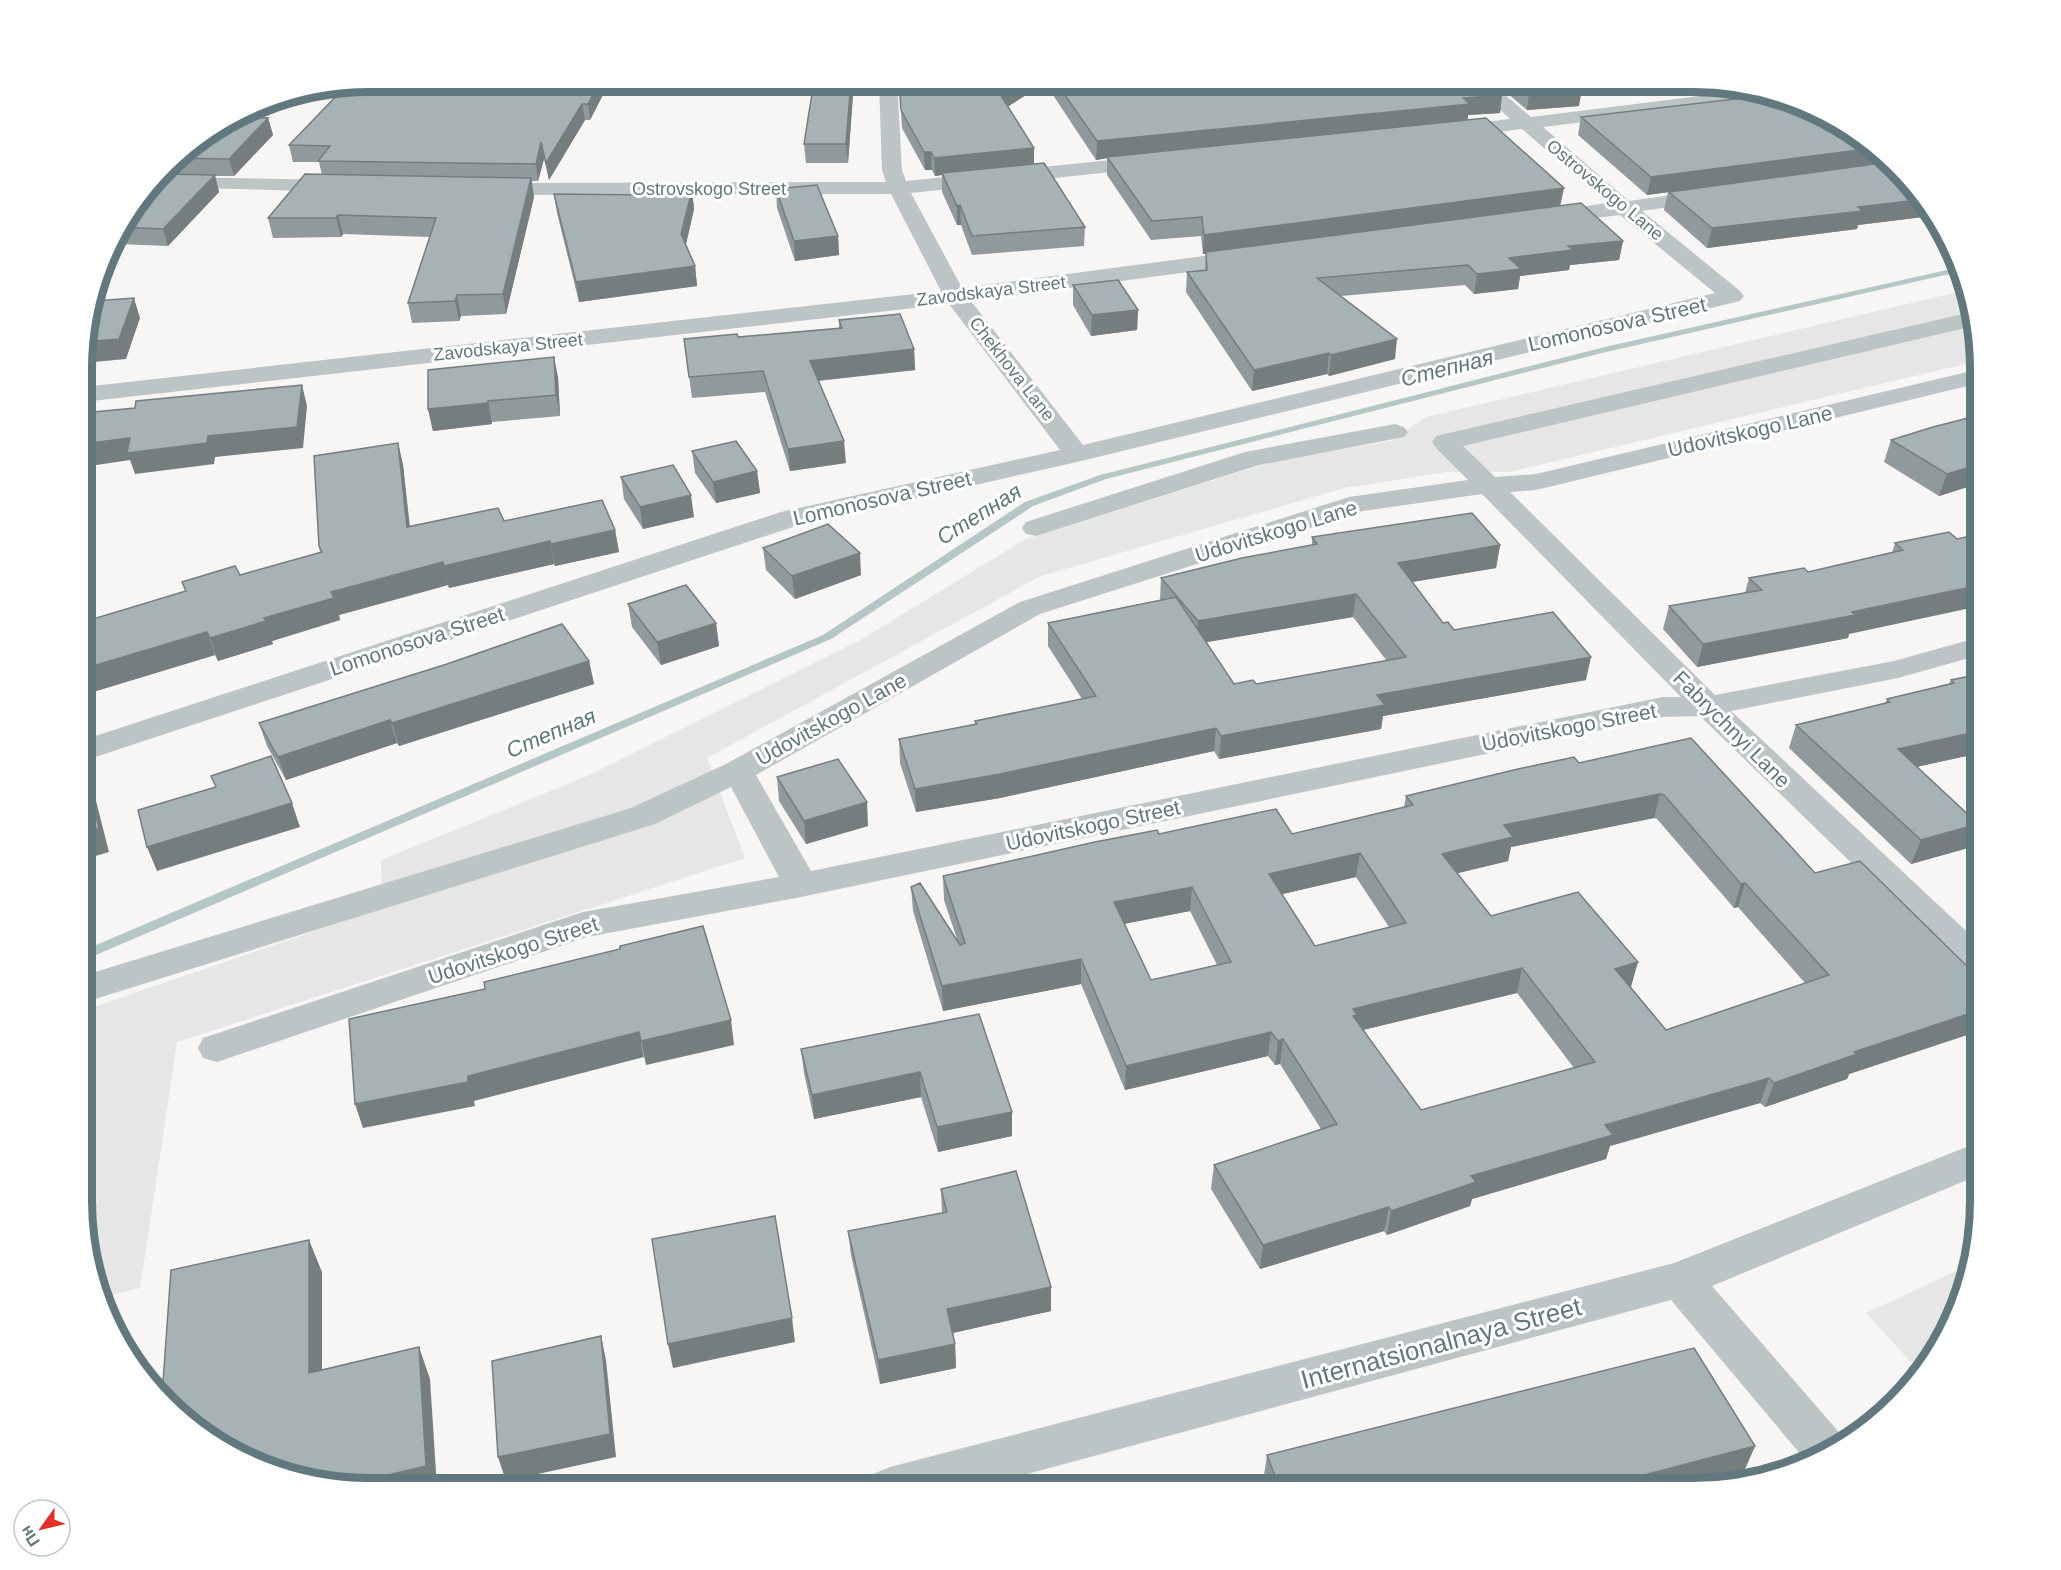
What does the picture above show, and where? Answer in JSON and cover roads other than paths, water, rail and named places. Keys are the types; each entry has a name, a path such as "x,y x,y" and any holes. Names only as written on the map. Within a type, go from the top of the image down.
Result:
{"street":[{"name":"Chekhova Lane","path":"888,91 892,171 898,189 955,296 1077,453"},
{"name":"Ostrovskogo Lane","path":"1490,91 1625,208 1732,296"},
{"path":"1433,134 1742,96"},
{"name":"Ostrovskogo Street","path":"465,188 898,189 1174,160"},
{"path":"163,183 361,187"},
{"path":"1531,220 1731,193"},
{"name":"Zavodskaya Street","path":"92,394 955,296 1272,254"},
{"name":"Lomonosova Street","path":"92,748 791,518 1077,453 1732,296"},
{"path":"1036,528 1254,458 1412,433 1965,321"},
{"name":"Udovitskogo Lane","path":"801,885 738,771 1030,608 1359,503 1490,485 1536,482 1970,378"},
{"name":"Fabrychnyi Lane","path":"1412,433 1490,485 1708,706 1970,956"},
{"name":"Udovitskogo Street","path":"217,1048 583,925 801,885 1663,707 1708,706 1898,669 1970,649"},
{"path":"92,987 643,816 738,771"},
{"name":"Internatsionalnaya Street","path":"932,1478 1680,1280 1970,1162"},
{"path":"1680,1280 1822,1446"}],"waterway":[{"name":"Степная","path":"92,952 827,637 1029,504 1103,477 1605,350 1951,271"}]}
